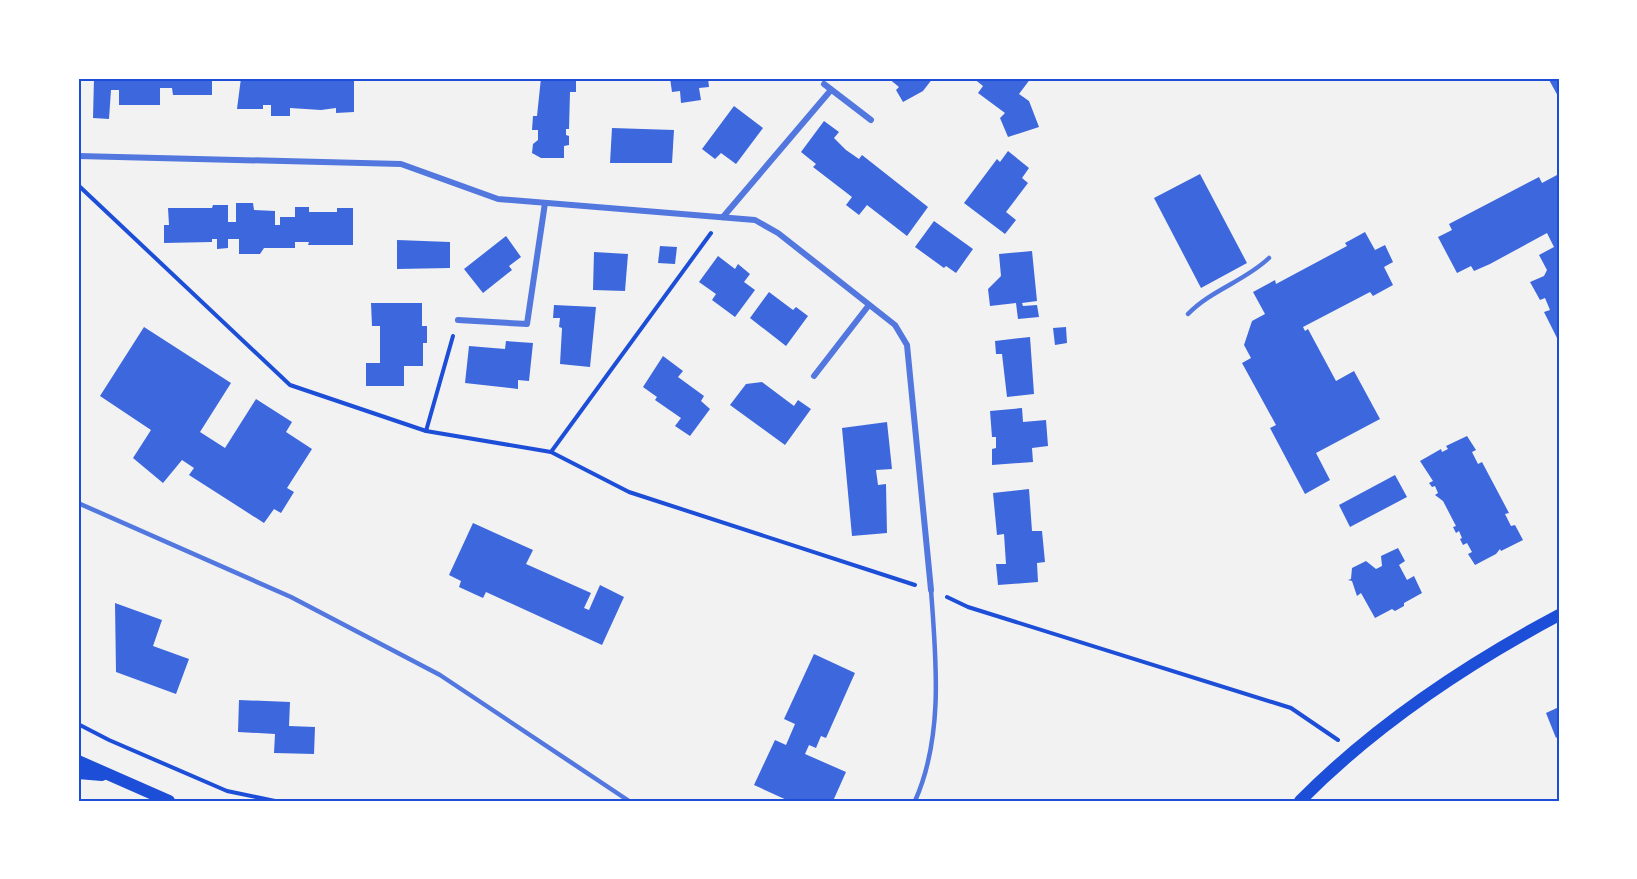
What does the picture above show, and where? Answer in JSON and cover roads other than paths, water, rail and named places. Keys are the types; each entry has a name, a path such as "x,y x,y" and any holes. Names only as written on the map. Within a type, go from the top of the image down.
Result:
{"main road":[{"path":"1299,801 1354,750 1441,684 1559,615"},
{"path":"78,761 169,801"},
{"path":"78,773 112,776"}],"street":[{"path":"824,84 871,120"},
{"path":"723,217 831,90"},
{"path":"78,156 401,164 498,199 723,217 763,224 895,325 907,345 931,590"},
{"path":"458,320 527,324 545,203"},
{"path":"814,376 869,305"}],"lane":[{"path":"1188,314 1199,303 1252,274 1269,258"},
{"path":"78,503 291,597 440,675 629,801"},
{"path":"915,801 930,760 934,731 931,590"}]}
